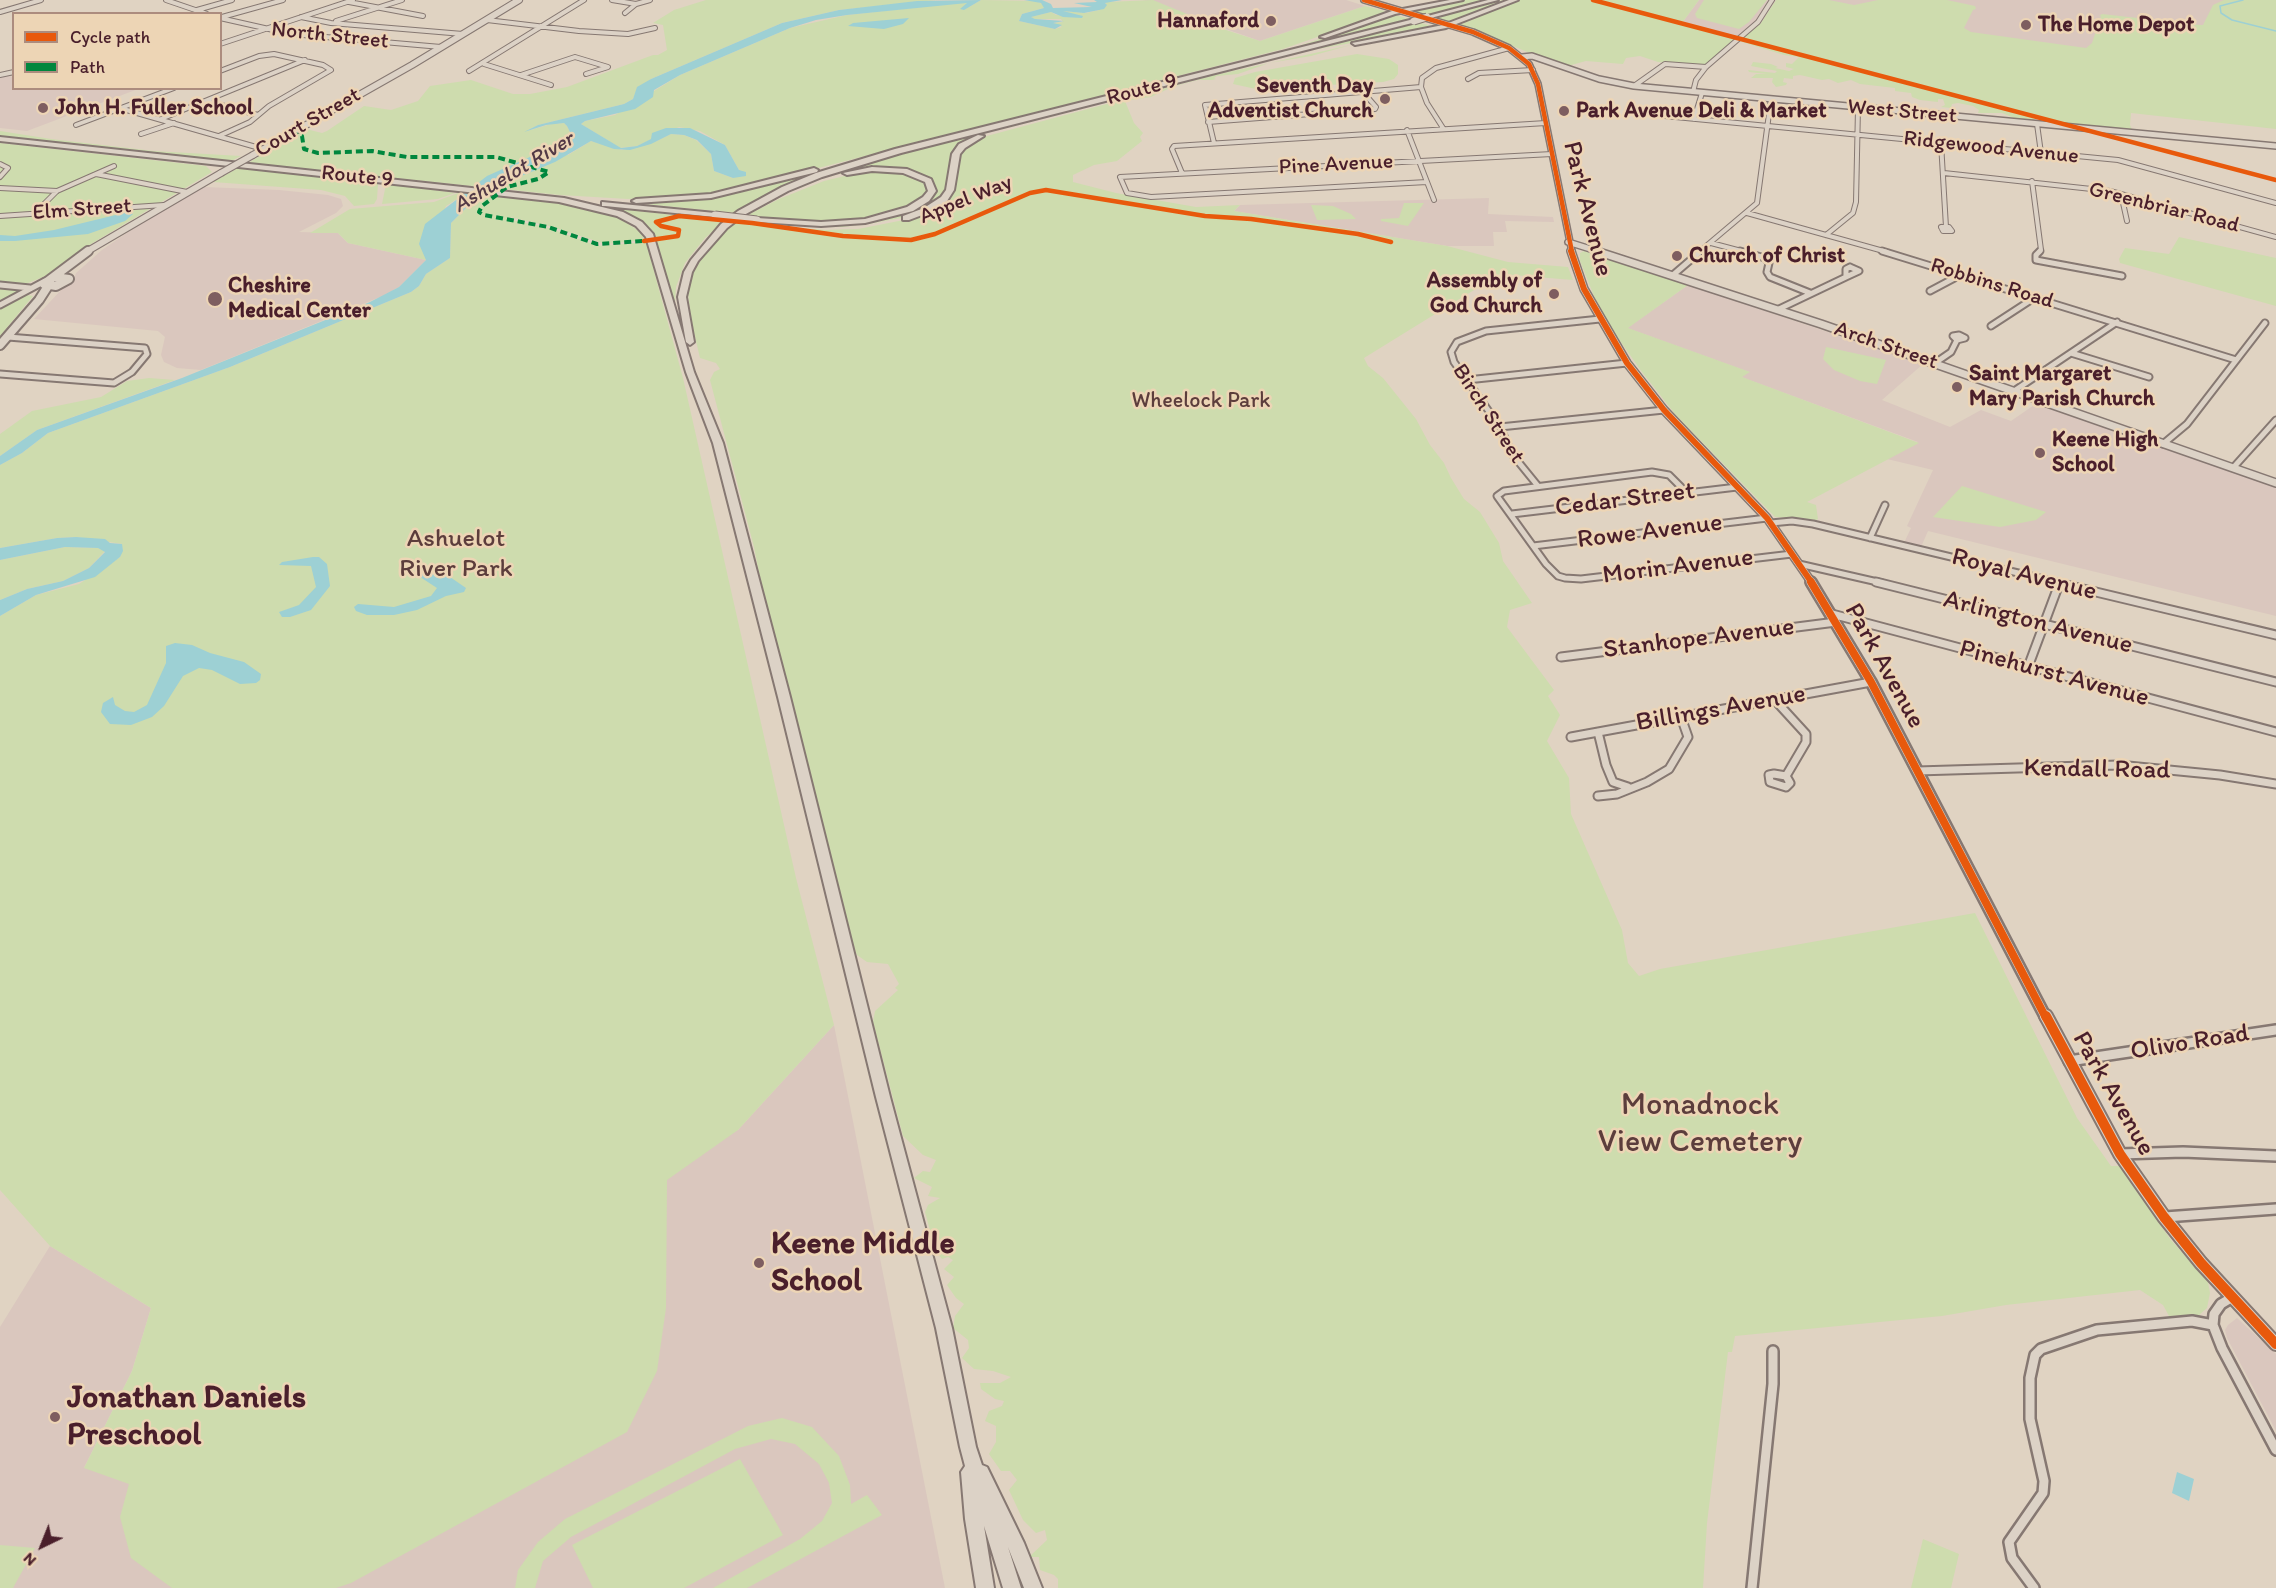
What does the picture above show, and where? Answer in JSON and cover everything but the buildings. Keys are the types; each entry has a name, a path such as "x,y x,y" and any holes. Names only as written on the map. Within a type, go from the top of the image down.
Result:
{"highway":[{"path":"1181,80 1184,77 1286,50 1396,11 1460,0"},
{"name":"Route 9","path":"929,143 1495,0"},
{"path":"1224,69 1447,26 1515,0"},
{"path":"768,221 810,227 858,227 895,221 919,214 944,199 950,190 956,154 967,142 984,134 1090,104"},
{"name":"Route 9","path":"0,139 768,221"},
{"path":"509,194 631,201 696,198 728,193 929,143"},
{"path":"705,410 683,314 683,289 688,272 702,249 724,226 750,207 819,175 929,143"},
{"path":"750,207 807,185 862,170 904,171 923,178 932,188 931,195 916,206 877,219 829,224 768,221"},
{"path":"557,199 620,214 639,224 650,236 690,372 718,443 784,697 883,1097 944,1328 968,1447 1012,1588"},
{"path":"968,1447 974,1519 985,1588"},
{"path":"968,1447 994,1496 1034,1588"}],"main road":[{"name":"Court Street","path":"0,345 54,277 89,250 519,0"},
{"name":"Court Street","path":"54,277 66,277 97,247"},
{"name":"Court Street","path":"44,289 69,281 66,277"},
{"path":"44,289 59,285"}],"street":[{"path":"0,12 41,0"},
{"path":"166,0 202,12"},
{"path":"196,10 232,0"},
{"path":"222,16 284,0"},
{"path":"342,0 375,9 423,16"},
{"path":"222,43 353,0"},
{"path":"332,23 402,0"},
{"path":"469,71 484,64 584,0"},
{"path":"612,0 636,4"},
{"path":"625,13 636,4 650,0"},
{"path":"1693,92 1696,80 1706,67 1760,20 1772,0"},
{"name":"West Street","path":"1362,1 1490,40 1527,57 1593,78 1634,86 2276,146"},
{"path":"301,17 332,23 463,34"},
{"name":"North Street","path":"222,18 291,34 441,47"},
{"path":"487,20 628,34 647,32 655,28"},
{"path":"1443,128 1432,113 1421,87 1422,78 1432,70 1509,48"},
{"name":"West Street","path":"1509,48 1527,57"},
{"path":"219,136 250,122 269,106 330,72 330,68 305,60 269,54 222,70"},
{"path":"521,75 575,57 608,67 586,74"},
{"name":"Park Avenue","path":"1527,57 1533,70 1546,123 1570,245 1584,289 1600,319 1627,363 1664,410 1769,521 1799,564 1871,682 2120,1154 2164,1217 2231,1298 2276,1344"},
{"path":"162,119 305,60"},
{"path":"484,64 550,84"},
{"path":"1634,86 1665,64 1706,67"},
{"path":"1468,79 1479,73 1533,70"},
{"path":"1214,143 1205,105 1421,87"},
{"path":"76,126 169,90"},
{"path":"1208,122 1375,109 1376,106 1363,92"},
{"path":"1694,119 1702,93"},
{"path":"1673,275 1747,213 1758,201 1771,99"},
{"path":"206,101 258,115"},
{"path":"1826,235 1853,213 1856,202 1858,108"},
{"path":"123,109 263,149"},
{"name":"Ridgewood Avenue","path":"1665,116 2124,161 2276,202"},
{"path":"141,134 174,123"},
{"path":"1182,173 1172,147 1407,130 1546,123"},
{"path":"2037,124 2041,153"},
{"path":"1407,130 1434,200"},
{"path":"1941,143 1946,227"},
{"name":"Pine Avenue","path":"1426,182 1151,197 1127,193 1120,177 1552,154"},
{"path":"0,164 8,170 0,177"},
{"path":"35,213 57,191 114,166"},
{"name":"Greenbriar Road","path":"1944,173 2101,189 2276,237"},
{"path":"96,174 187,192"},
{"path":"2032,182 2041,250 2036,255 2036,260 2122,276"},
{"path":"0,188 57,191"},
{"path":"2121,194 2127,222"},
{"name":"Elm Street","path":"0,216 164,205"},
{"name":"Robbins Road","path":"1747,213 1962,274 2236,360"},
{"path":"1711,243 1765,258 1769,262 1767,272 1770,277 1810,292"},
{"name":"Arch Street","path":"1570,245 1595,250 1779,309 2276,483"},
{"path":"1930,291 1962,274"},
{"path":"1779,309 1810,292 1824,289 1846,277"},
{"path":"0,285 44,289"},
{"path":"0,305 30,288"},
{"path":"20,293 44,289"},
{"path":"1991,326 2034,298"},
{"name":"Birch Street","path":"1538,486 1512,454 1500,428 1450,357 1452,347 1462,339 1486,331 1600,319"},
{"path":"2013,391 2117,322"},
{"path":"2163,444 2187,424 2265,323"},
{"path":"0,374 114,383 122,380 139,366 147,354 145,348 8,337"},
{"path":"1935,363 1951,352 1957,340"},
{"path":"2071,352 2149,378"},
{"path":"1467,380 1627,363"},
{"path":"1500,428 1664,410"},
{"path":"2233,468 2252,444 2276,420"},
{"path":"1533,546 1512,514 1497,499 1499,493 1652,472 1669,476 1687,493"},
{"name":"Cedar Street","path":"1512,514 1737,487"},
{"path":"1870,538 1885,505"},
{"name":"Royal Avenue","path":"1769,521 1802,522 2276,635"},
{"name":"Rowe Avenue","path":"1533,546 1769,521"},
{"name":"Morin Avenue","path":"1533,546 1553,572 1564,578 1581,579 1792,554"},
{"name":"Arlington Avenue","path":"1799,564 2276,682"},
{"path":"2028,667 2059,584"},
{"name":"Stanhope Avenue","path":"1561,657 1834,618"},
{"name":"Pinehurst Avenue","path":"1834,618 2276,732"},
{"name":"Billings Avenue","path":"1571,737 1871,682"},
{"path":"1774,699 1806,734 1806,742 1786,776"},
{"path":"1598,796 1617,794 1669,769 1688,737 1681,717"},
{"path":"1598,732 1606,765 1613,782 1630,787"},
{"name":"Kendall Road","path":"1917,771 2118,765 2220,775 2276,784"},
{"name":"Olivo Road","path":"2069,1061 2276,1030"},
{"path":"2120,1154 2183,1152 2276,1156"},
{"path":"2164,1217 2276,1209"},
{"path":"2231,1298 2221,1304 2214,1314 2212,1325 2276,1450"},
{"path":"2034,1588 2012,1558 2009,1542 2038,1502 2044,1488 2029,1408 2031,1363 2035,1356 2041,1349 2097,1330 2192,1321 2212,1325"},
{"path":"1752,1588 1773,1384 1773,1351"}],"shaded area":[{"path":"1143,0 1346,0 1365,6 1260,41"},
{"path":"1699,0 2243,0 2206,27 2090,52 1956,35 1957,30 1770,4 1762,18 1738,37 1682,23"},
{"name":"John H. Fuller School","path":"0,76 12,77 12,90 135,90 27,131 0,128"},
{"name":"Cheshire Medical Center","path":"204,187 279,190 328,195 341,199 343,206 336,213 299,232 338,233 348,243 426,260 399,287 385,295 201,370 177,368 164,362 161,355 165,337 158,331 34,319 62,289 73,281 76,273 102,250 147,219"},
{"path":"1489,198 1488,214 1553,217 1554,222 1505,221 1507,232 1493,232 1494,246 1447,246 1234,211 1240,205"},
{"name":"Keene High School","path":"1688,285 1923,364 1882,400 1950,427 1981,410 2011,421 2037,403 2276,486 2276,616 1928,531 1921,547 1904,543 1911,528 1907,526 1933,470 1887,459 1918,442 1741,377 1749,372 1627,328"},
{"name":"Keene Middle School","path":"834,1025 945,1588 0,1588 0,1327 50,1246 151,1308 132,1371 84,1468 618,1154 738,1130"},
{"path":"2237,1318 2276,1354 2276,1431 2227,1338 2225,1330"}],"green space":[{"path":"706,0 937,0 839,10 782,23 651,79 636,92 633,99 624,104 538,125 527,131 564,123 571,134 547,150 568,155 591,141 622,150 657,141 671,134 684,135 696,140 711,154 714,171 733,178 739,170 725,145 700,131 679,127 637,146 620,148 581,124 585,121 615,115 680,75 790,28 847,15 966,2 969,7 981,0 1035,1 1043,4 1044,8 1022,14 1019,21 1055,29 1062,27 1053,23 1063,22 1061,19 1030,17 1051,12 1056,15 1079,15 1064,14 1063,11 1086,13 1099,10 1107,2 1153,0 1226,30 1260,41 1365,6 1385,11 1383,14 1283,49 717,194 628,199 560,195 248,163 306,129 322,133 327,131 364,106 391,110 418,101 430,86 471,80 513,94 530,94 567,87 658,55 667,50 663,25 653,23 674,10"},
{"path":"1465,0 1488,0 1422,16 1406,11"},
{"path":"1503,0 1513,0 1451,24 1430,19"},
{"path":"1519,0 1590,0 1737,38 1708,65 1658,62 1640,56 1626,58 1623,64 1586,61 1564,67 1486,35 1457,26"},
{"path":"1599,0 1699,0 1682,23"},
{"path":"1704,0 1767,0 1749,22 1739,29 1697,18 1695,14"},
{"path":"1776,0 1829,0 1854,5 1878,0 1947,0 1975,6 1976,9 1973,10 1964,28 1971,32 2086,48 2092,43 2101,16 2099,16 2102,14 2203,25 2213,5 2224,0 2276,0 2276,129 2131,113 2130,125 2133,132 2053,123 2032,117 2035,120 2024,122 2002,113 1978,113 1979,110 1973,106 1958,103 1952,104 1951,108 1941,107 1945,105 1943,99 1938,99 1938,102 1920,100 1912,97 1911,93 1895,91 1895,88 1860,84 1851,80 1838,83 1829,79 1822,80 1800,75 1793,76 1793,79 1784,78 1783,82 1787,83 1786,85 1776,87 1772,82 1773,78 1751,78 1756,74 1767,74 1748,70 1775,73 1777,71 1751,66 1753,62 1771,64 1778,67 1775,68 1789,71 1794,69 1786,67 1786,63 1792,64 1799,57 1784,55 1739,41 1761,23"},
{"path":"1392,14 1410,19 1280,52 1299,46"},
{"path":"1418,22 1438,28 1300,52"},
{"path":"1351,45 1311,56 1271,63"},
{"path":"1357,54 1389,59 1398,65 1398,74 1394,79 1383,82 1256,89 1233,84 1235,78 1255,72"},
{"path":"1268,63 1238,74 1217,76 1212,80 1198,80 1172,87 1151,97 1125,101 1134,123 1143,133 1140,137 1142,141 1117,161 1094,165 1073,175 1073,182 1116,193 1196,207 1240,205 1234,211 1447,246 1508,262 1568,267 1573,280 1500,274 1364,358 1368,366 1383,378 1416,419 1464,499 1480,512 1499,543 1503,561 1532,603 1510,610 1507,627 1554,690 1548,696 1560,715 1547,741 1569,778 1571,814 1622,930 1628,963 1639,976 1660,969 1975,913 2077,1118 2111,1166 2119,1166 2171,1240 2208,1282 2210,1293 2207,1308 2199,1315 2169,1316 2163,1305 2140,1290 2006,1305 1942,1316 1735,1336 1732,1352 1728,1352 1707,1523 1703,1588 1058,1588 1058,1579 1054,1575 1040,1570 1039,1557 1029,1557 1047,1540 1045,1530 1036,1533 1023,1520 1009,1490 1017,1480 1010,1471 1001,1471 989,1454 996,1442 996,1426 985,1421 989,1411 1002,1406 1004,1401 995,1399 981,1389 980,1383 1000,1383 1011,1377 993,1371 974,1369 962,1358 969,1348 968,1340 953,1328 955,1316 964,1304 956,1298 947,1285 954,1277 944,1269 953,1260 948,1257 942,1259 929,1244 931,1234 925,1212 928,1205 940,1198 928,1196 932,1187 914,1178 923,1171 930,1172 936,1160 923,1155 903,1136 873,1022 875,1011 898,990 895,988 899,984 888,964 867,962 857,955 852,942 710,380 714,372 720,369 716,363 700,358 691,320 688,293 694,270 712,243 736,222 825,230 858,229 909,219 945,201 958,155 964,148 983,137 1215,75"},
{"path":"0,131 154,151 241,156 231,161 0,137"},
{"path":"981,134 954,152 942,196 931,205 901,218 868,224 842,227 798,225 871,221 899,214 934,190 916,174 865,169 822,177"},
{"path":"0,143 206,166 212,172 91,244 53,273 23,285 15,293 33,296 0,336"},
{"path":"238,168 378,184 377,199 374,204 354,206 345,196 321,190 213,182"},
{"path":"829,168 777,189 736,213 634,203 720,196"},
{"path":"879,171 912,176 924,184 927,192 913,205 893,213 859,220 803,222 748,215 779,199 824,181 857,173"},
{"path":"386,184 455,193 438,199 382,204"},
{"path":"458,193 465,194 446,206 426,260 348,243 338,233 310,233 350,209 434,202"},
{"name":"Ashuelot River Park","path":"485,195 563,204 616,216 639,231 645,240 606,244 549,226 510,217 506,219 546,227 598,246 646,242 683,378 796,878 834,1025 738,1130 667,1180 666,1308 657,1371 627,1432 351,1583 336,1588 172,1588 131,1558 120,1517 129,1484 84,1468 132,1371 151,1308 50,1246 0,1190 0,616 36,595 79,584 120,557 122,544 76,537 0,548 0,465 22,453 48,433 230,367 411,292 419,286 426,274 450,258 451,223 468,206"},
{"path":"1404,203 1424,203 1408,226 1381,221 1381,219 1399,218"},
{"path":"1311,205 1333,206 1351,214 1356,219 1317,220"},
{"path":"611,209 725,221 705,238 685,263 676,287 675,302 672,302 652,236"},
{"path":"2179,237 2276,258 2276,306 2120,263 2119,259 2125,248 2169,254"},
{"path":"1584,251 1688,285 1628,328 1750,372 1742,377 1919,443 1807,502 1816,505 1818,519 1775,517 1675,414 1642,372 1613,331 1594,296 1580,261 1580,253"},
{"path":"1826,347 1886,360 1877,384 1860,381 1834,370 1823,359"},
{"path":"149,378 175,380 37,430 0,456 0,434 32,411 101,397 127,381"},
{"path":"1962,486 2046,512 2036,520 2000,527 1933,517"},
{"path":"65,547 98,548 105,551 89,568 63,581 27,589 0,600 0,560"},
{"path":"782,1418 812,1427 839,1456 850,1485 851,1504 867,1495 882,1515 747,1588 713,1588 800,1539 822,1521 832,1503 829,1483 819,1464 795,1444 771,1439 735,1449 571,1537 543,1561 535,1588 515,1588 518,1570 538,1542 565,1519 748,1426"},
{"path":"740,1459 783,1535 684,1588 593,1588 572,1545"},
{"path":"1923,1539 1959,1554 1951,1588 1911,1588"},
{"path":"0,1545 35,1548 13,1588 0,1588"}],"water":[{"name":"Ashuelot River","path":"981,0 964,10 960,9 967,3 816,20 790,28 680,75 654,90 653,97 635,109 585,121 581,124 621,148 637,146 651,139 652,133 666,128 690,128 725,145 739,170 746,172 746,176 733,178 714,171 711,154 697,140 684,135 671,134 651,144 630,150 614,149 591,141 555,162 502,184 468,206 451,223 450,258 426,274 419,286 411,292 230,367 48,433 22,453 0,465 0,456 37,430 182,378 370,302 399,287 426,260 419,244 425,224 487,176 559,144 571,134 564,123 546,125 524,132 538,125 624,104 633,99 637,87 651,79 782,23 839,10 917,1"},
{"path":"1024,0 1042,0 1051,4 1053,8 1092,7 1074,3 1122,0 1105,3 1107,5 1104,9 1084,13 1063,11 1083,16 1082,18 1063,17 1051,12 1031,17 1064,21 1053,23 1062,25 1055,29 1019,21 1022,14 1044,8 1041,3"},
{"path":"909,18 903,24 884,29 848,26 853,23"},
{"path":"128,212 133,214 125,221 88,234 0,241 0,235 15,236 54,230"},
{"path":"76,537 105,539 110,543 122,544 123,551 120,557 95,577 36,595 0,616 0,600 27,589 63,581 89,568 105,552 98,548 65,547 0,560 0,548"},
{"path":"319,557 327,564 330,586 311,610 290,617 282,617 279,612 299,605 316,587 311,566 279,565 282,562"},
{"path":"418,567 451,569 453,571 450,577 466,588 464,592 446,596 417,610 394,615 367,615 356,611 354,607 358,604 394,607 431,596 437,588 414,573"},
{"path":"175,643 192,645 210,653 244,662 261,674 260,680 256,683 240,684 212,670 199,668 183,676 164,706 152,717 131,725 110,724 101,712 103,703 113,697 115,705 125,711 134,712 147,705 166,663 166,646"},
{"path":"2177,1472 2194,1479 2189,1501 2172,1493"}],"waterway":[{"path":"2243,0 2220,6 2221,13 2232,20 2276,31"}],"marked path":[{"path":"291,133 302,136 304,149 318,153 372,151 407,157 496,157 549,172 538,179 507,187 482,206 479,212 484,215 548,227 597,244 644,241"}],"cycle path":[{"path":"1364,0 1473,32 1509,48 1529,64 1538,84 1568,242 1584,289 1593,306 1627,363 1664,410 1767,518 1782,537 1832,614 1871,682 2120,1154 2164,1217 2201,1263 2276,1344"},
{"path":"1593,0 2276,180"},
{"name":"Appel Way","path":"644,241 678,236 679,230 661,226 656,222 679,216 752,223 843,236 911,240 935,234 1030,193 1046,190 1205,216 1251,219 1358,234 1391,242"}],"place":[{"name":"Hannaford","path":"1271,21"},
{"name":"The Home Depot","path":"2026,25"},
{"name":"Seventh Day Adventist Church","path":"1385,99"},
{"name":"John H. Fuller School","path":"43,108"},
{"name":"Park Avenue Deli & Market","path":"1564,111"},
{"name":"Church of Christ","path":"1677,256"},
{"name":"Assembly of God Church","path":"1554,294"},
{"name":"Cheshire Medical Center","path":"215,299"},
{"name":"Saint Margaret Mary Parish Church","path":"1957,387"},
{"name":"Keene High School","path":"2040,453"},
{"name":"Keene Middle School","path":"759,1263"},
{"name":"Jonathan Daniels Preschool","path":"55,1417"}],"park label":[{"name":"Wheelock Park","path":"1201,401"},
{"name":"Monadnock View Cemetery","path":"1700,1124"}]}
